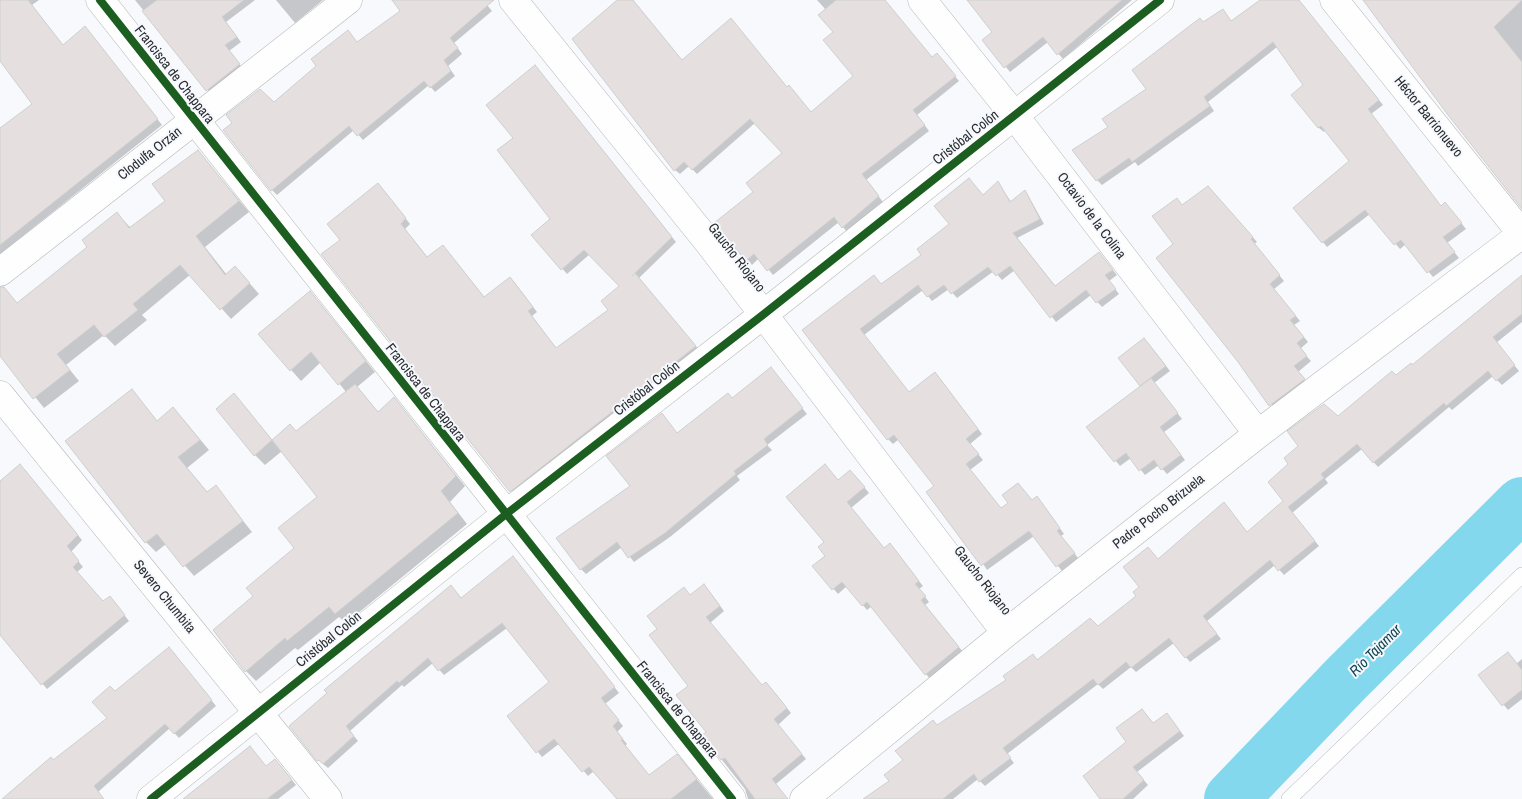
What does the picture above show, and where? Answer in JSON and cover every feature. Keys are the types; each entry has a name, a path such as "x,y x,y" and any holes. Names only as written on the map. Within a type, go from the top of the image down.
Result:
{"street":[{"name":"Francisca de Chappara","path":"100,0 505,515 732,799"},
{"name":"Clodulfa Orzán","path":"0,272 348,0"},
{"name":"Gaucho Riojano","path":"513,0 764,314 1006,633"},
{"name":"Octavio de la Colina","path":"922,0 1014,115 1258,434"},
{"name":"Cristóbal Colón","path":"151,799 505,515 764,314 1160,0"},
{"name":"Héctor Barrionuevo","path":"1334,0 1522,234"},
{"name":"Padre Pocho Brizuela","path":"804,799 1006,633 1258,434 1522,234"},
{"name":"Severo Chumbita","path":"0,395 328,799"}],"lane":[{"path":"1289,799 1522,575"}],"building":[{"path":"0,0 28,0 63,45 85,26 158,119 0,245 0,128 32,104 0,61"},
{"path":"157,0 244,0 222,17 237,37 225,45 240,64 206,91 142,11"},
{"path":"392,0 494,0 450,38 458,48 444,60 451,71 430,88 424,81 357,136 349,126 271,191 223,130 232,123 226,115 260,89 274,102 316,66 311,59 348,30 357,42 400,11"},
{"path":"617,0 633,0 682,60 731,18 787,87 789,85 811,112 853,76 823,40 833,32 818,15 836,0 885,0 932,57 937,53 956,76 913,110 925,125 862,174 879,196 842,228 834,217 767,271 754,254 746,261 714,223 753,192 746,183 782,153 750,119 692,170 684,162 674,171 572,39"},
{"path":"967,0 1122,0 1057,55 1043,37 1004,68 982,40 992,32"},
{"path":"1260,0 1299,0 1379,100 1368,109 1441,206 1445,202 1462,223 1443,237 1455,252 1427,273 1401,240 1394,245 1365,210 1322,243 1293,208 1349,161 1321,126 1318,128 1291,95 1303,85 1273,42 1204,97 1210,106 1132,162 1129,158 1096,181 1072,150 1108,127 1102,119 1146,89 1132,70 1200,18 1203,22 1223,9 1231,21"},
{"path":"1363,0 1522,0 1494,27 1522,62 1522,209 1448,115"},
{"path":"535,65 672,237 635,273 696,346 510,492 321,254 340,240 327,224 378,183 406,218 401,224 427,257 443,245 484,297 510,277 533,307 528,311 556,348 608,310 601,301 619,286 584,250 561,270 531,235 550,219 497,150 513,138 486,105"},
{"path":"198,150 239,201 196,236 225,275 235,266 250,283 220,310 180,265 133,304 138,310 104,337 94,325 57,354 70,370 33,399 0,356 0,287 4,287 17,303 87,247 82,240 117,212 129,228 165,201 152,184"},
{"path":"969,178 983,195 998,181 1010,202 1025,190 1040,219 1013,233 1055,286 1099,252 1113,270 1105,275 1116,289 1096,303 1086,290 1050,318 1010,266 996,276 988,267 951,294 944,285 927,297 918,285 860,329 909,392 935,372 978,429 966,439 979,454 966,464 1001,508 1008,503 1002,495 1018,483 1032,500 1037,496 1060,528 1057,531 1075,553 1056,567 1029,531 981,566 926,492 934,486 894,435 887,440 802,330 874,275 881,284 921,255 917,249 949,224 934,206"},
{"path":"1208,186 1253,237 1251,239 1280,275 1270,284 1296,316 1290,320 1304,337 1297,343 1307,356 1294,366 1305,379 1269,406 1238,362 1156,258 1173,244 1152,216 1177,198 1182,205"},
{"path":"1522,275 1522,314 1493,337 1515,365 1496,381 1488,371 1446,406 1444,403 1373,463 1357,444 1321,474 1324,478 1288,507 1315,541 1278,571 1270,560 1203,616 1217,634 1185,658 1169,638 1131,668 1126,662 1098,685 1093,679 1003,748 1011,758 979,782 974,774 943,799 863,799 889,781 884,775 903,760 895,751 933,720 937,725 1006,680 1003,676 1033,654 1037,660 1090,618 1098,626 1136,596 1133,592 1139,587 1123,567 1148,547 1158,559 1224,502 1247,532 1283,501 1268,482 1288,464 1284,458 1298,446 1287,431 1324,404 1338,416 1392,371 1396,375 1411,363 1412,365"},
{"path":"310,291 366,361 338,385 311,352 290,371 258,334"},
{"path":"1144,338 1166,366 1140,386 1118,358"},
{"path":"771,367 803,408 764,439 768,445 734,471 736,474 665,533 628,558 617,542 580,570 556,538 630,486 606,456 662,413 677,433 728,393 732,398"},
{"path":"1151,378 1178,413 1160,427 1181,455 1161,470 1154,460 1139,471 1126,453 1114,462 1086,427"},
{"path":"355,384 378,412 394,397 456,476 441,491 458,513 335,614 329,607 287,641 285,638 245,672 213,630 253,596 246,588 294,548 278,528 317,497 272,440 290,424 296,431"},
{"path":"132,389 157,421 173,407 200,440 178,457 207,492 216,485 243,521 183,567 157,534 145,543 65,441"},
{"path":"234,393 272,440 254,456 216,409"},
{"path":"20,464 78,535 67,546 79,561 73,567 103,601 110,596 125,615 41,685 0,635 0,481"},
{"path":"825,464 838,480 850,470 865,487 847,502 884,548 890,543 919,581 915,584 926,596 921,600 959,647 925,675 867,602 862,606 842,582 832,590 812,566 825,556 818,547 824,542 786,497"},
{"path":"513,556 615,687 601,698 619,720 613,726 623,739 621,740 649,775 677,754 697,779 671,799 617,799 589,767 582,772 554,739 536,753 507,716 549,682 502,623 438,671 428,658 399,683 397,681 346,726 354,736 323,764 319,760 317,761 289,726 327,693 324,690 451,585 461,598"},
{"path":"704,584 720,606 706,617 762,685 766,682 787,708 774,719 802,754 772,779 788,799 755,799 725,758 721,760 702,735 706,732 676,695 688,686 649,635 657,629 647,616 684,587 690,595"},
{"path":"169,647 212,700 174,734 165,724 94,786 104,799 2,799 51,757 53,760 107,718 92,702 110,686 115,691"},
{"path":"1508,652 1522,670 1522,690 1502,706 1478,675"},
{"path":"1142,709 1153,723 1167,713 1180,731 1133,767 1144,780 1123,799 1100,799 1083,776 1126,742 1116,728"},
{"path":"250,746 266,766 275,759 292,780 267,799 183,799"}],"waterway":[{"name":"Río Tajamar","path":"1231,799 1345,680 1522,504"}],"cycle path":[{"path":"100,0 732,799"},
{"path":"151,799 505,515 764,314 1160,0"}]}
